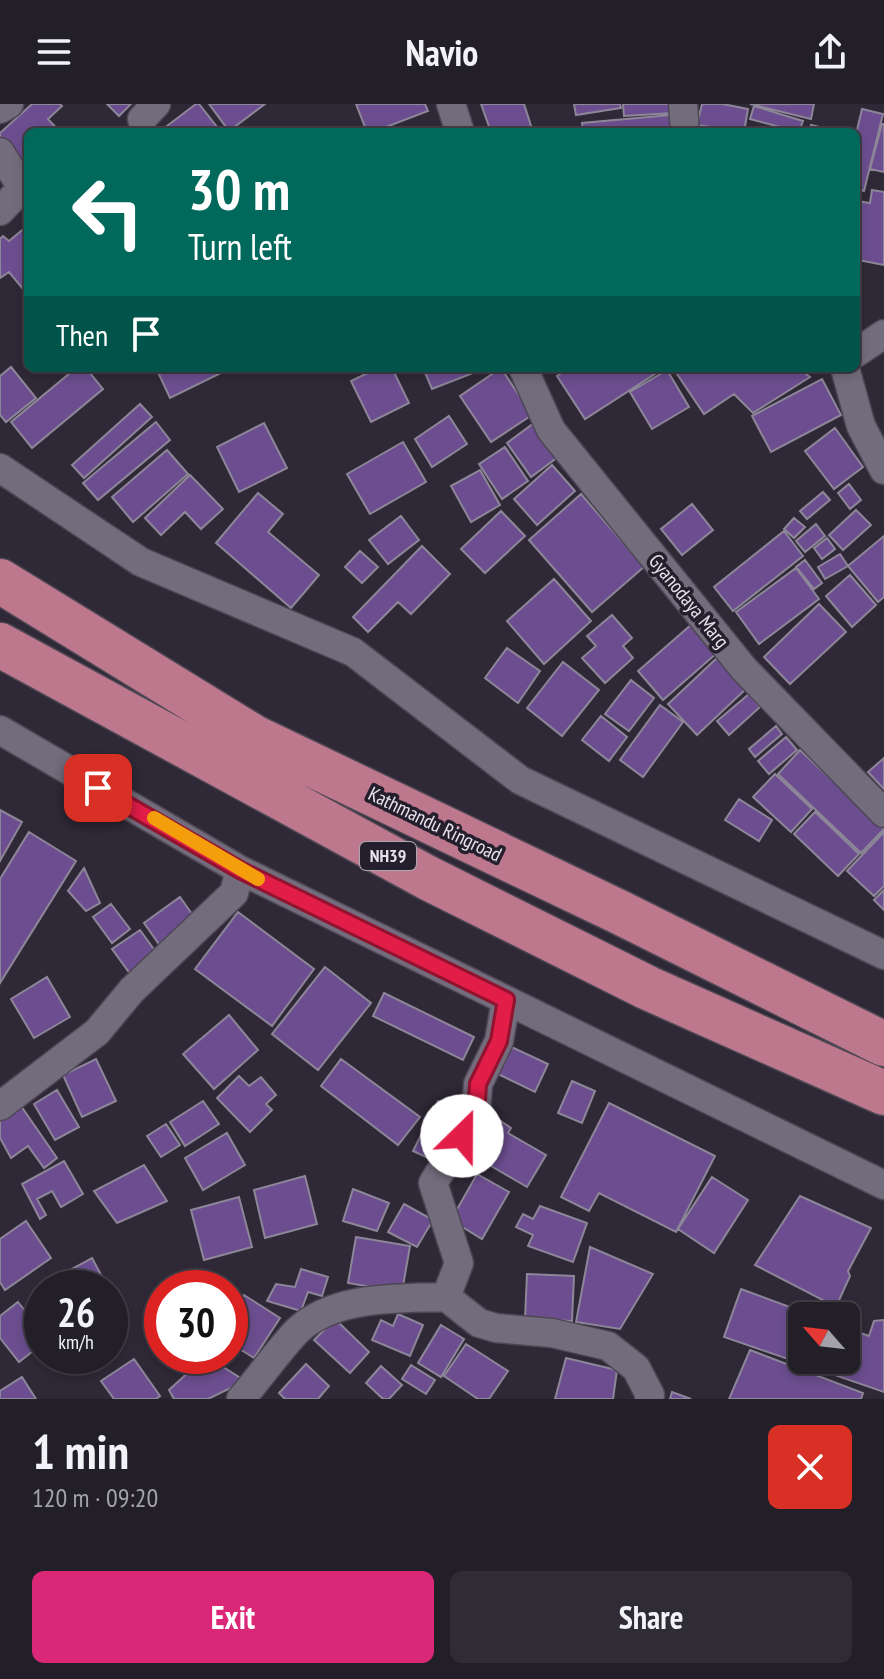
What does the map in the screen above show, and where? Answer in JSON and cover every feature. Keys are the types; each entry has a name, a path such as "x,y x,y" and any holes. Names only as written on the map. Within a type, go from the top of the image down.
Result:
{"highway":[{"name":"Kathmandu Ringroad","path":"0,581 254,737 884,1044"},
{"name":"NH39","path":"0,645 428,878 648,988 884,1093"}],"street":[{"path":"0,109 9,104"},
{"path":"451,104 459,128"},
{"path":"683,104 685,128"},
{"path":"0,152 22,188 0,211"},
{"path":"860,350 884,334"},
{"name":"Gyanodaya Marg","path":"525,372 551,430 744,669 884,813"},
{"path":"846,372 861,426 884,470"},
{"path":"0,468 141,562 353,652 520,780 884,955"},
{"path":"0,730 240,870 884,1185"},
{"path":"0,1106 97,1032 132,990 234,893 240,870"},
{"path":"446,1297 459,1263 433,1183 476,1115 478,1084 499,1041 506,1000"},
{"path":"241,1399 299,1329 328,1311 376,1300 446,1297 487,1326 552,1333 608,1346 636,1368 650,1395 649,1399"}],"building":[{"path":"32,104 62,106 48,119 56,128 24,128 24,171 0,144 0,133"},
{"path":"107,104 131,104 119,116"},
{"path":"199,104 218,128 164,128"},
{"path":"209,104 265,104 233,128 227,128"},
{"path":"356,104 425,104 428,111 383,128 365,128"},
{"path":"481,104 524,104 532,128 490,128"},
{"path":"574,104 620,104 621,108 576,115"},
{"path":"623,104 674,104 674,113 624,116"},
{"path":"702,104 748,109 745,128 697,125"},
{"path":"750,104 814,104 811,119"},
{"path":"754,106 803,121 800,128 784,128 750,119"},
{"path":"862,109 883,114 864,191 860,190 860,128 857,128"},
{"path":"670,115 672,128 583,128 582,123"},
{"path":"884,124 884,172 870,169"},
{"path":"872,190 884,192 884,265 860,260 860,201 870,203"},
{"path":"24,228 24,290 9,272 0,278 0,239 3,236 9,241"},
{"path":"11,367 36,398 6,422 0,415 0,376"},
{"path":"71,372 89,372 103,389 32,448 11,422"},
{"path":"158,372 223,372 170,398"},
{"path":"370,372 394,372 409,403 371,422 351,381"},
{"path":"425,372 473,373 432,389"},
{"path":"495,372 504,372 532,415 491,442 460,396"},
{"path":"563,372 658,372 585,419 557,376"},
{"path":"668,372 689,407 652,429 630,392"},
{"path":"676,372 803,372 810,377 753,413 734,394 704,414"},
{"path":"822,379 841,415 771,452 752,416"},
{"path":"140,404 152,417 84,478 72,465"},
{"path":"449,416 467,444 432,467 415,439"},
{"path":"156,422 170,440 98,500 83,483"},
{"path":"264,423 287,468 239,492 217,447"},
{"path":"534,423 558,457 531,477 507,443"},
{"path":"835,428 863,467 834,489 805,451"},
{"path":"403,442 426,482 370,514 347,474"},
{"path":"505,447 528,481 502,499 479,464"},
{"path":"167,450 188,474 133,522 112,497"},
{"path":"552,465 575,491 537,525 514,499"},
{"path":"480,470 500,505 471,522 451,486"},
{"path":"190,475 223,509 201,529 185,512 161,535 145,518"},
{"path":"849,484 861,500 850,509 838,493"},
{"path":"823,492 830,500 807,519 800,511"},
{"path":"258,493 283,514 268,532 319,575 291,608 216,543"},
{"path":"581,494 644,567 592,612 529,540"},
{"path":"692,504 713,530 682,555 661,529"},
{"path":"856,510 871,525 843,550 829,535"},
{"path":"501,511 525,536 485,573 461,549"},
{"path":"401,516 419,540 388,564 369,540"},
{"path":"794,518 805,527 794,538 784,529"},
{"path":"816,524 825,536 805,552 796,541"},
{"path":"784,531 803,556 733,611 714,587"},
{"path":"884,536 884,597 878,602 848,566"},
{"path":"827,538 835,549 822,559 814,548"},
{"path":"422,546 450,574 411,614 398,602 368,632 353,617"},
{"path":"360,551 378,567 362,583 345,567"},
{"path":"840,554 848,566 825,579 818,567"},
{"path":"805,560 822,583 814,589 796,567"},
{"path":"796,568 819,599 759,644 736,612"},
{"path":"850,575 876,605 852,627 826,596"},
{"path":"554,579 591,621 544,664 507,621"},
{"path":"819,604 846,632 790,684 764,657"},
{"path":"612,615 632,638 623,646 633,658 605,683 582,658 596,646 587,636"},
{"path":"692,624 717,653 663,700 638,671"},
{"path":"507,648 540,671 518,703 485,678"},
{"path":"718,657 747,688 697,735 668,704"},
{"path":"563,662 599,690 562,736 527,708"},
{"path":"631,680 654,698 629,731 605,714"},
{"path":"749,694 760,707 729,735 717,721"},
{"path":"660,705 683,722 643,777 620,760"},
{"path":"601,716 627,737 609,761 582,740"},
{"path":"776,726 782,734 755,757 749,749"},
{"path":"786,737 797,750 769,774 758,761"},
{"path":"800,750 884,829 861,853 778,774"},
{"path":"884,758 884,789 868,772"},
{"path":"775,774 812,809 791,832 753,797"},
{"path":"739,799 772,820 759,841 725,820"},
{"path":"0,810 22,822 0,861"},
{"path":"815,812 859,854 838,876 794,834"},
{"path":"29,832 76,861 0,983 0,879"},
{"path":"884,832 884,886 874,896 847,871"},
{"path":"84,868 100,903 86,911 68,891"},
{"path":"884,890 884,910 874,900"},
{"path":"180,897 197,921 161,947 144,923"},
{"path":"111,904 130,929 112,943 93,917"},
{"path":"238,912 314,969 272,1026 195,969"},
{"path":"140,930 158,955 131,975 112,949"},
{"path":"325,967 371,1003 318,1070 272,1034"},
{"path":"47,977 70,1017 34,1038 11,999"},
{"path":"384,993 474,1037 463,1060 373,1016"},
{"path":"229,1015 258,1050 214,1089 183,1054"},
{"path":"505,1044 548,1064 535,1092 492,1071"},
{"path":"96,1059 116,1101 82,1117 63,1075"},
{"path":"341,1059 420,1117 398,1145 321,1086"},
{"path":"239,1076 249,1086 261,1077 276,1095 266,1104 272,1110 250,1132 217,1098"},
{"path":"572,1081 595,1091 582,1123 558,1113"},
{"path":"57,1090 79,1127 55,1140 34,1104"},
{"path":"203,1101 219,1124 185,1146 170,1122"},
{"path":"438,1101 453,1108 428,1158 413,1151"},
{"path":"19,1103 57,1158 44,1168 28,1146 11,1158 0,1138 0,1115"},
{"path":"609,1103 715,1156 676,1232 599,1193 589,1211 561,1197"},
{"path":"492,1115 511,1128 508,1133 546,1155 527,1187 491,1166 495,1159 474,1147"},
{"path":"166,1124 180,1145 161,1157 147,1136"},
{"path":"227,1133 245,1165 203,1190 185,1158"},
{"path":"64,1161 83,1194 61,1207 52,1191 37,1199 46,1215 40,1219 22,1184"},
{"path":"144,1165 167,1201 117,1223 94,1191"},
{"path":"477,1174 509,1192 482,1239 451,1220"},
{"path":"305,1176 317,1224 265,1238 254,1190"},
{"path":"712,1177 748,1200 714,1253 678,1229"},
{"path":"353,1189 389,1203 377,1231 343,1221"},
{"path":"800,1196 871,1228 848,1271 850,1276 838,1302 826,1302 755,1265"},
{"path":"239,1197 252,1247 204,1260 191,1210"},
{"path":"404,1204 433,1220 417,1247 388,1232"},
{"path":"540,1206 587,1223 573,1262 528,1246 533,1235 516,1227 523,1214 533,1219"},
{"path":"26,1221 51,1258 34,1270 24,1270 24,1277 5,1290 0,1282 0,1239"},
{"path":"356,1237 410,1246 402,1292 348,1283"},
{"path":"590,1247 653,1274 620,1329 576,1322"},
{"path":"92,1258 98,1270 70,1270"},
{"path":"301,1269 328,1277 322,1296 308,1292 301,1311 267,1301 276,1284 295,1287"},
{"path":"527,1274 574,1276 572,1321 525,1319"},
{"path":"741,1289 788,1306 788,1359 724,1337"},
{"path":"248,1298 280,1318 254,1358 248,1354"},
{"path":"18,1302 24,1310 24,1358 19,1362 0,1338 0,1316"},
{"path":"398,1314 423,1325 410,1356 372,1340 381,1320 393,1326"},
{"path":"335,1319 369,1352 350,1373 314,1340"},
{"path":"884,1320 884,1392 832,1374 860,1374 860,1333 869,1336 874,1321"},
{"path":"441,1325 464,1339 441,1377 418,1363"},
{"path":"466,1344 508,1371 489,1399 478,1399 444,1376"},
{"path":"750,1350 788,1364 788,1374 813,1374 863,1393 861,1399 729,1399"},
{"path":"566,1358 617,1370 613,1399 555,1399"},
{"path":"134,1359 160,1396 156,1399 114,1399 101,1381 112,1374 128,1374 128,1363"},
{"path":"306,1364 329,1386 318,1399 285,1399 279,1393"},
{"path":"411,1365 435,1380 426,1394 402,1379"},
{"path":"381,1366 402,1385 389,1399 383,1399 366,1383"},
{"path":"186,1374 234,1374 245,1381 208,1399 174,1399 169,1390"},
{"path":"22,1377 36,1399 0,1399 0,1391"},
{"path":"672,1392 691,1399 670,1399"}],"slow traffic":[{"path":"154,818 258,879"}],"route":[{"path":"98,788 240,870 506,1000 499,1041 478,1084 476,1115 462,1136"}]}
